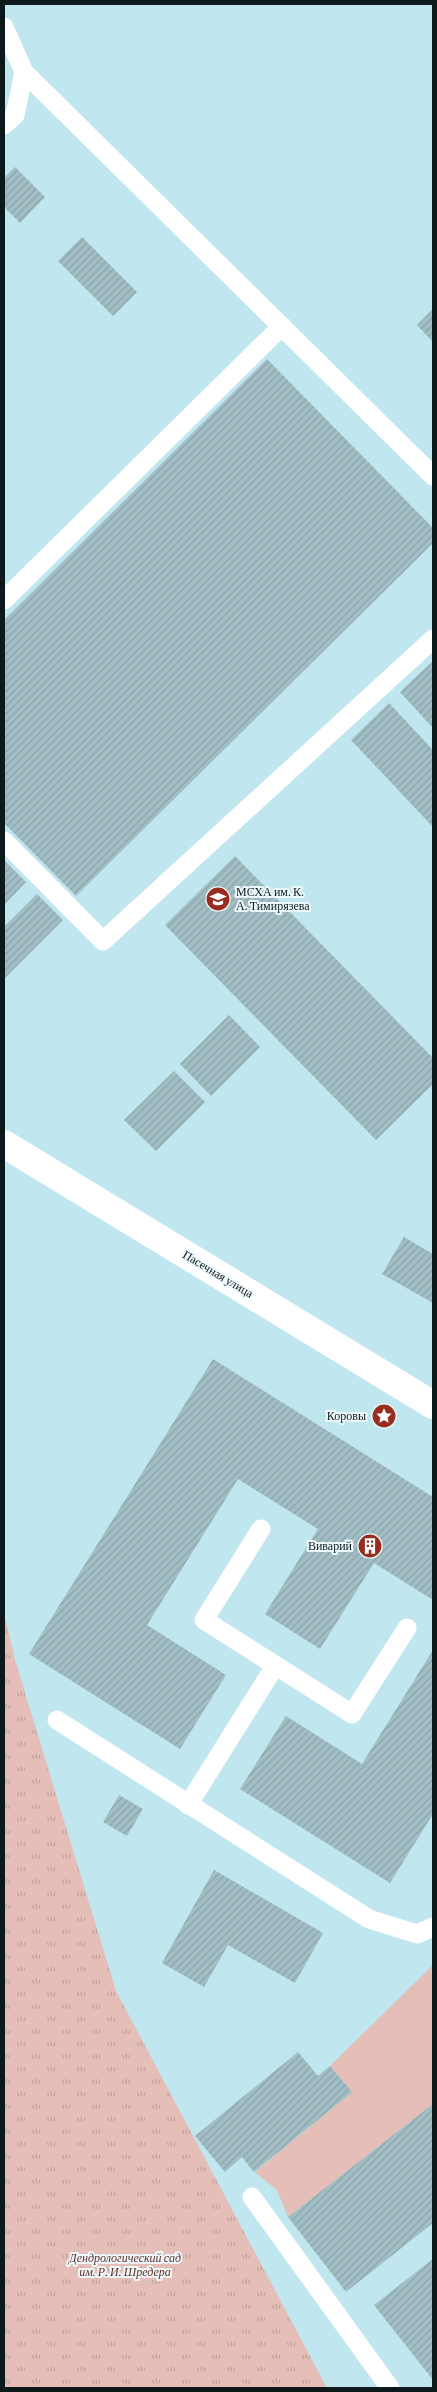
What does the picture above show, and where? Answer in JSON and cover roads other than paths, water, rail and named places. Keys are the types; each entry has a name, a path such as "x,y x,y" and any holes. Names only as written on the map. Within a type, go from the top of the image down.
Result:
{"street":[{"name":"Пасечная улица","path":"4,1144 433,1405"}],"lane":[{"path":"4,27 24,72 433,476"},
{"path":"4,125 15,116 24,72"},
{"path":"4,600 282,326"},
{"path":"4,841 104,941 433,639"},
{"path":"261,1529 204,1620 352,1714 407,1628"},
{"path":"188,1804 275,1666"},
{"path":"57,1720 369,1918 417,1934 433,1927"},
{"path":"252,2197 390,2388"}],"place":[{"name":"МСХА им. К. А. Тимирязева","path":"218,899"},
{"name":"Коровы","path":"384,1416"},
{"name":"Виварий","path":"370,1546"}],"park label":[{"name":"Дендрологический сад им. Р. И. Шредера","path":"125,2265"}]}
